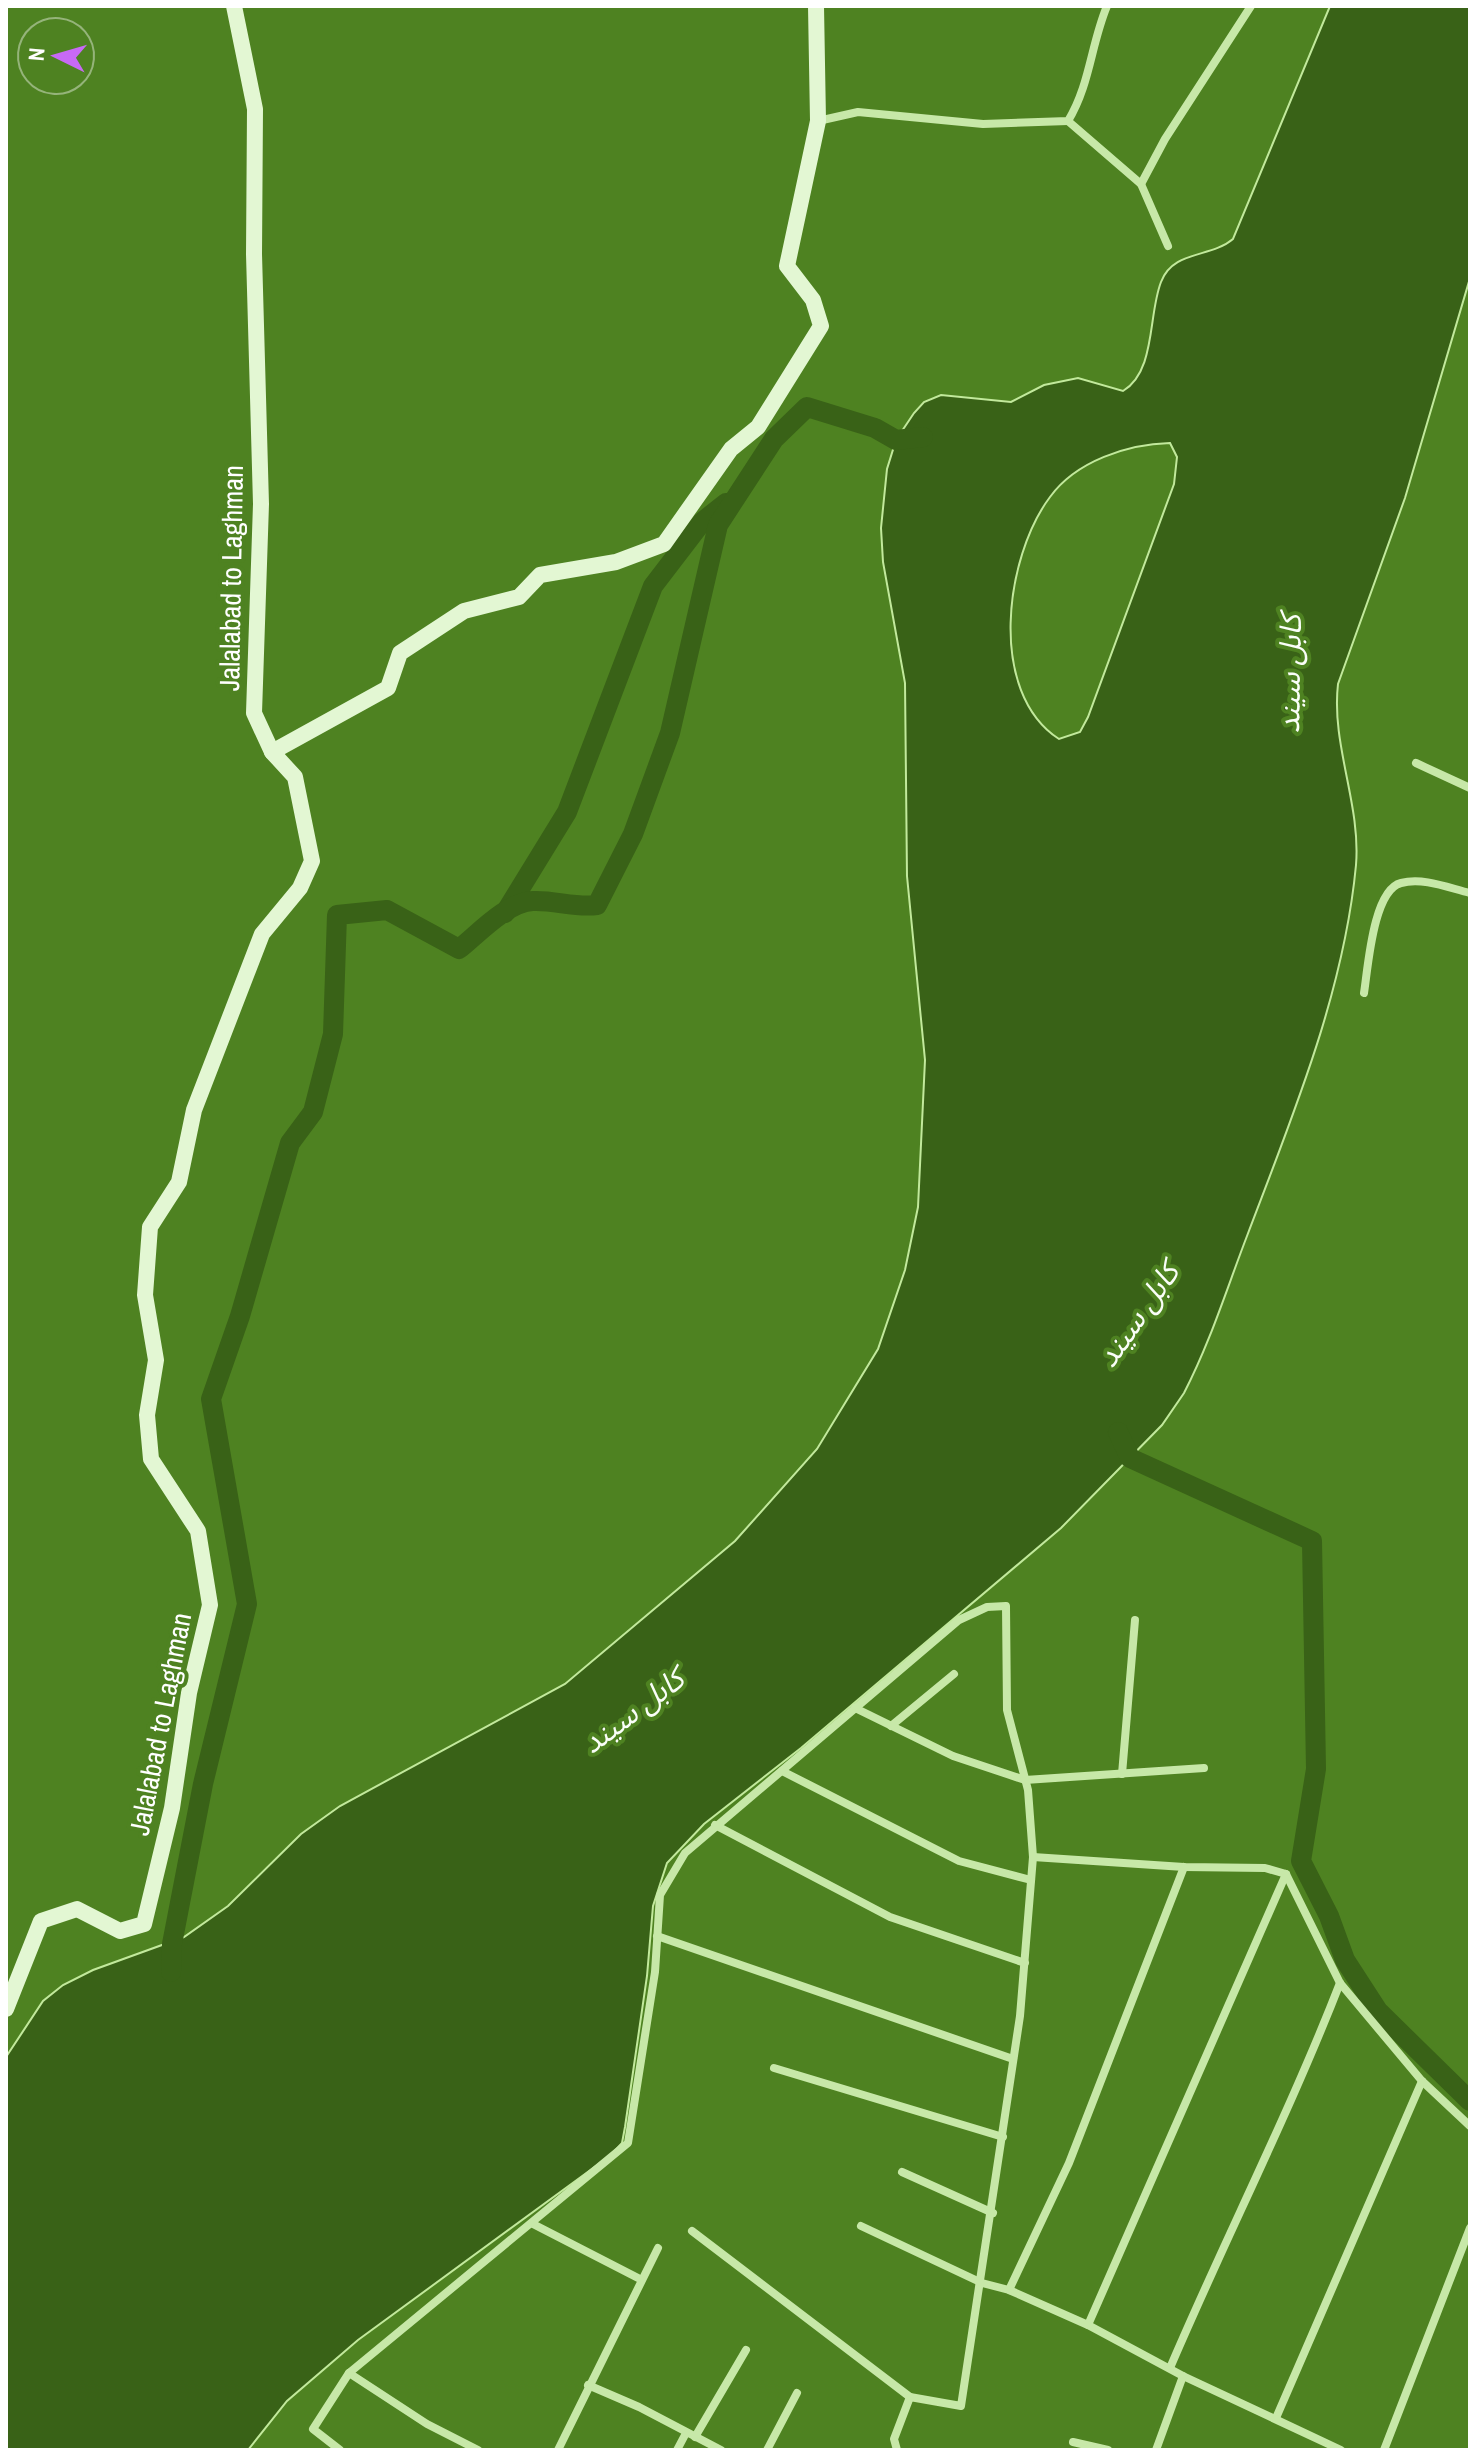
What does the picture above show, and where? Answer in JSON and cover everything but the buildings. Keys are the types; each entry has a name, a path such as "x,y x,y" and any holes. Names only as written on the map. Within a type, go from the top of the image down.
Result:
{"street":[{"name":"Jalalabad to Laghman","path":"6,2009 41,1921 77,1909 120,1931 144,1924 172,1808 189,1693 210,1605 198,1531 151,1459 147,1415 156,1360 145,1295 150,1227 179,1182 194,1110 262,934 300,888 312,861 295,777 272,752 254,713 261,504 254,254 255,109 234,6"},
{"path":"272,752 388,688 400,653 464,611 519,597 540,575 616,562 664,544 731,449 758,427 821,326 813,300 787,266 818,121 816,6"},
{"path":"1068,121 1083,95 1098,28 1107,6"},
{"path":"1141,184 1165,139 1251,6"},
{"path":"818,121 858,112 983,124 1068,121 1141,184 1168,246"},
{"path":"1416,763 1470,788"},
{"path":"1364,993 1379,907 1388,891 1400,883 1426,882 1470,893"},
{"path":"340,2450 313,2429 349,2373 628,2143 655,1972 660,1895 685,1853 959,1620 987,1607 1006,1606 1007,1710 1025,1780 1033,1857 1025,1963 1003,2137 961,2406 910,2397 692,2231"},
{"path":"1122,1774 1135,1620"},
{"path":"891,1726 954,1674"},
{"path":"855,1708 953,1756 1025,1780 1204,1768"},
{"path":"782,1771 959,1861 1031,1880"},
{"path":"715,1825 890,1917 1025,1963"},
{"path":"1033,1857 1184,1867 1265,1868 1286,1874 1340,1983 1422,2081 1470,2126"},
{"path":"1009,2290 1069,2163 1184,1867"},
{"path":"1088,2325 1286,1874"},
{"path":"657,1936 1013,2059"},
{"path":"1170,2368 1232,2225 1308,2067 1340,1983"},
{"path":"774,2068 1003,2137"},
{"path":"1276,2418 1422,2081"},
{"path":"902,2172 993,2213"},
{"path":"533,2224 640,2279"},
{"path":"861,2226 982,2283 1009,2290 1088,2325 1183,2376 1341,2450"},
{"path":"1384,2450 1470,2228"},
{"path":"558,2450 658,2248"},
{"path":"677,2450 746,2350"},
{"path":"349,2373 427,2424 478,2450"},
{"path":"1156,2450 1183,2376"},
{"path":"588,2385 639,2407 721,2450"},
{"path":"767,2450 797,2393"},
{"path":"897,2450 894,2439 910,2397"},
{"path":"1073,2442 1108,2450"}],"water":[{"name":"کابل سيند","path":"1330,6 1470,6 1470,278 1405,498 1338,684 1339,729 1356,842 1350,913 1314,1054 1210,1335 1184,1393 1162,1425 1061,1528 801,1748 704,1824 667,1863 653,1906 647,1976 622,2143 611,2155 358,2340 287,2401 248,2450 6,2450 6,2057 43,2001 63,1985 93,1970 184,1937 228,1906 301,1834 340,1806 565,1684 735,1541 817,1449 878,1349 905,1270 918,1207 925,1060 907,876 905,683 883,562 881,528 887,469 896,440 924,402 941,395 1011,402 1044,385 1078,378 1123,391 1134,382 1141,370 1150,341 1157,295 1167,272 1183,259 1233,239","holes":["1170,443 1177,457 1174,484 1088,717 1080,732 1059,739 1036,718 1021,690 1013,658 1011,623 1014,588 1022,554 1050,497 1061,484 1088,464 1120,451 1154,444"]}],"waterway":[{"path":"171,1972 172,1944 203,1784 247,1604 211,1399 240,1316 290,1143 313,1112 333,1034 337,915 387,910 459,949 503,913 523,903 541,901 597,905 633,834 670,733 718,525 774,439 807,407 875,428 896,440 923,437"},
{"path":"505,913 567,812 653,586 702,522 726,503"},
{"path":"1118,1432 1130,1458 1312,1541 1316,1769 1301,1861 1329,1916 1345,1960 1378,2011 1470,2101"}]}
